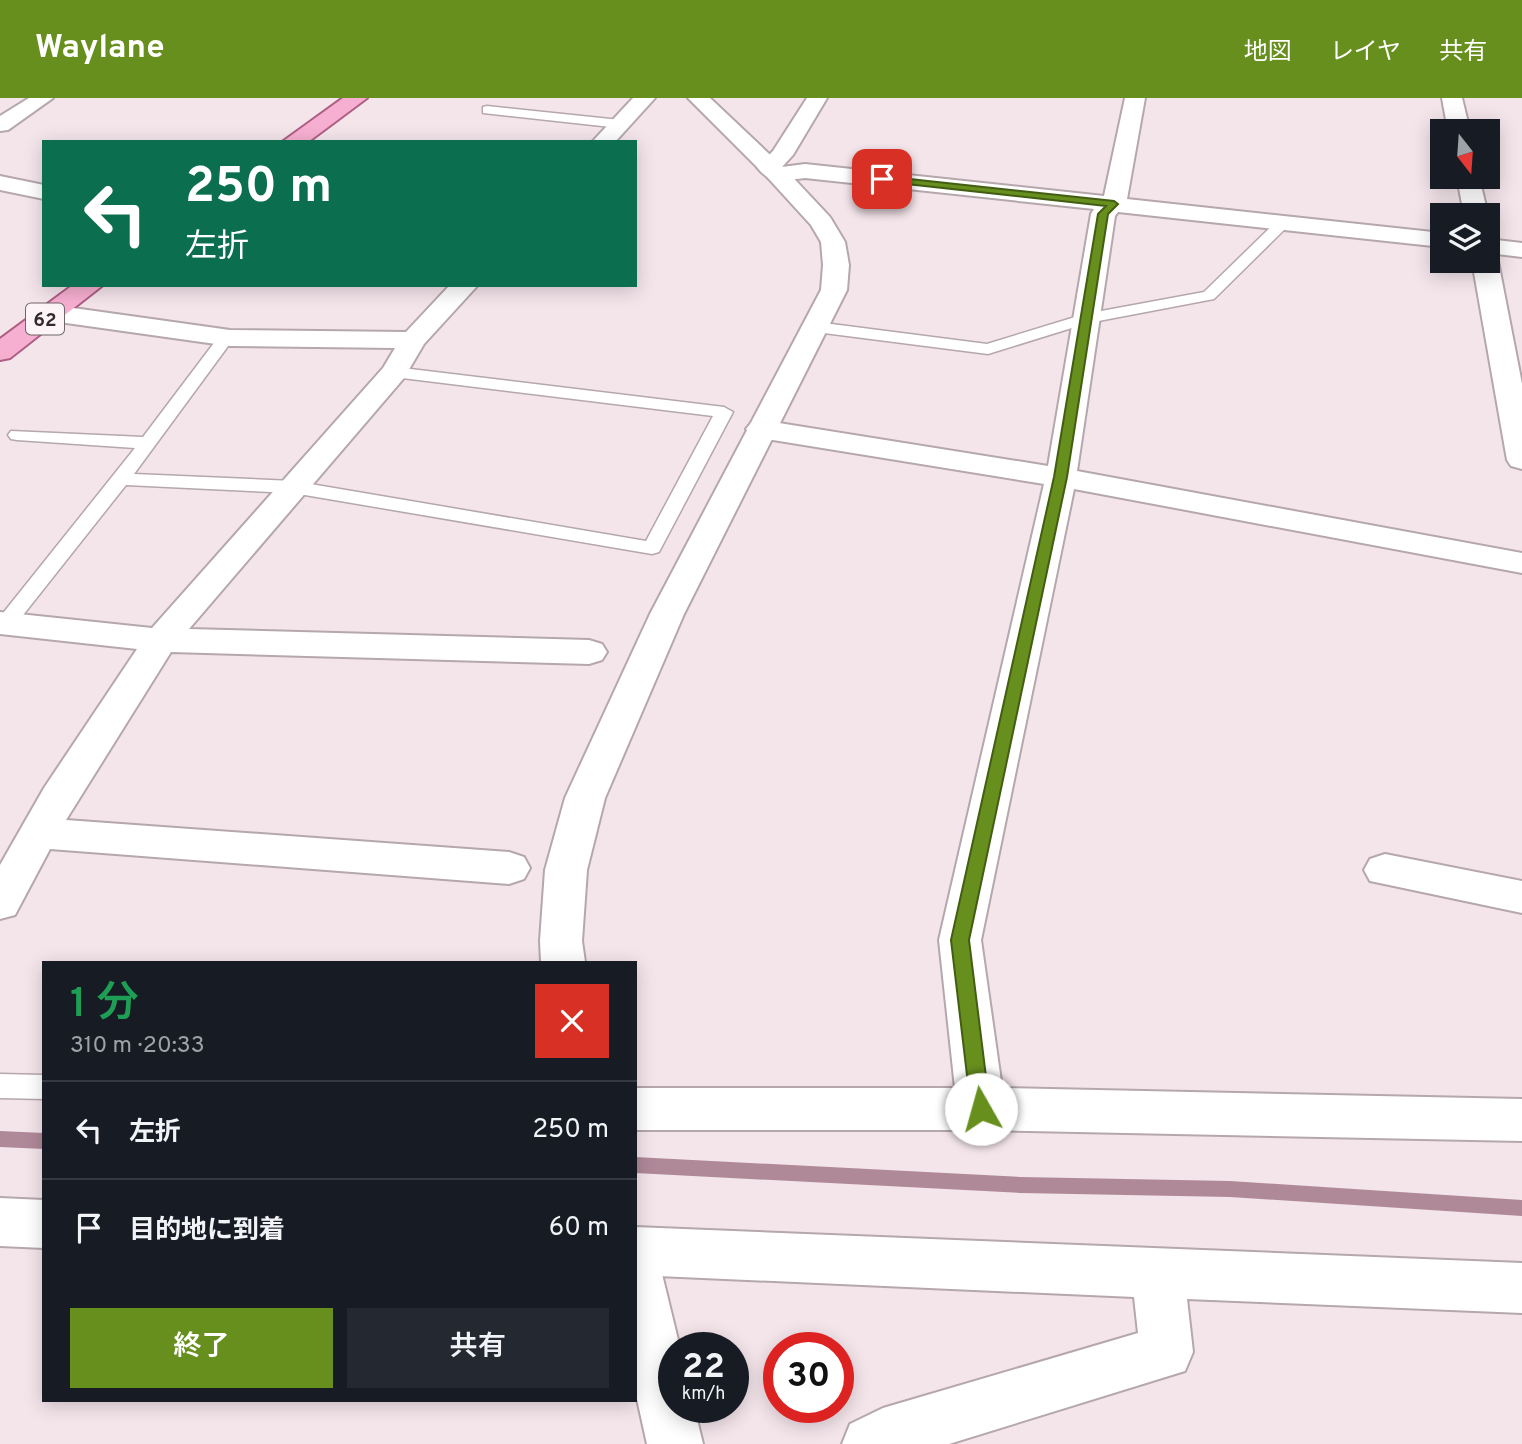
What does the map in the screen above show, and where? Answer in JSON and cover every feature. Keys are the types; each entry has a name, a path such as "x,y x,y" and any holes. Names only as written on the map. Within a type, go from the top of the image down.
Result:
{"main road":[{"path":"296,140 357,98"},
{"name":"62","path":"0,352 87,287"}],"street":[{"path":"0,125 43,98"},
{"path":"605,140 645,98"},
{"path":"563,961 561,941 566,870 584,797 667,614 834,290 836,265 833,242 821,222 773,170 698,98"},
{"path":"773,170 817,98"},
{"path":"981,1109 960,940 1061,477 1103,214 1114,204 1135,98"},
{"path":"1452,98 1456,119"},
{"path":"773,170 805,171 1430,239"},
{"path":"0,183 42,192"},
{"path":"1500,247 1522,250"},
{"path":"1488,273 1522,460"},
{"path":"0,903 58,798 161,640 394,372 413,340 463,287"},
{"path":"52,313 226,338 413,340"},
{"path":"761,429 1061,477 1522,563"},
{"path":"3,624 161,640 589,652"},
{"path":"41,833 509,868"},
{"path":"1385,870 1522,897"},
{"path":"637,1109 981,1109 1522,1120"},
{"path":"0,1222 42,1224"},
{"path":"637,1251 1522,1287"},
{"path":"870,1444 883,1436 1166,1352 1158,1272"},
{"path":"637,1279 675,1444"}],"lane":[{"path":"487,110 620,124"},
{"path":"816,327 988,348 1085,319 1209,296 1284,222"},
{"path":"3,624 121,479 226,338"},
{"path":"121,479 293,487 652,548 724,412 394,372"},
{"path":"17,435 148,443"},
{"path":"0,1086 42,1087"}],"waterway":[{"path":"0,1139 42,1141"},
{"path":"637,1165 1021,1185 1230,1189 1522,1208"}],"route":[{"path":"882,179 1114,204 1103,214 1061,477 960,940 981,1109"}]}
